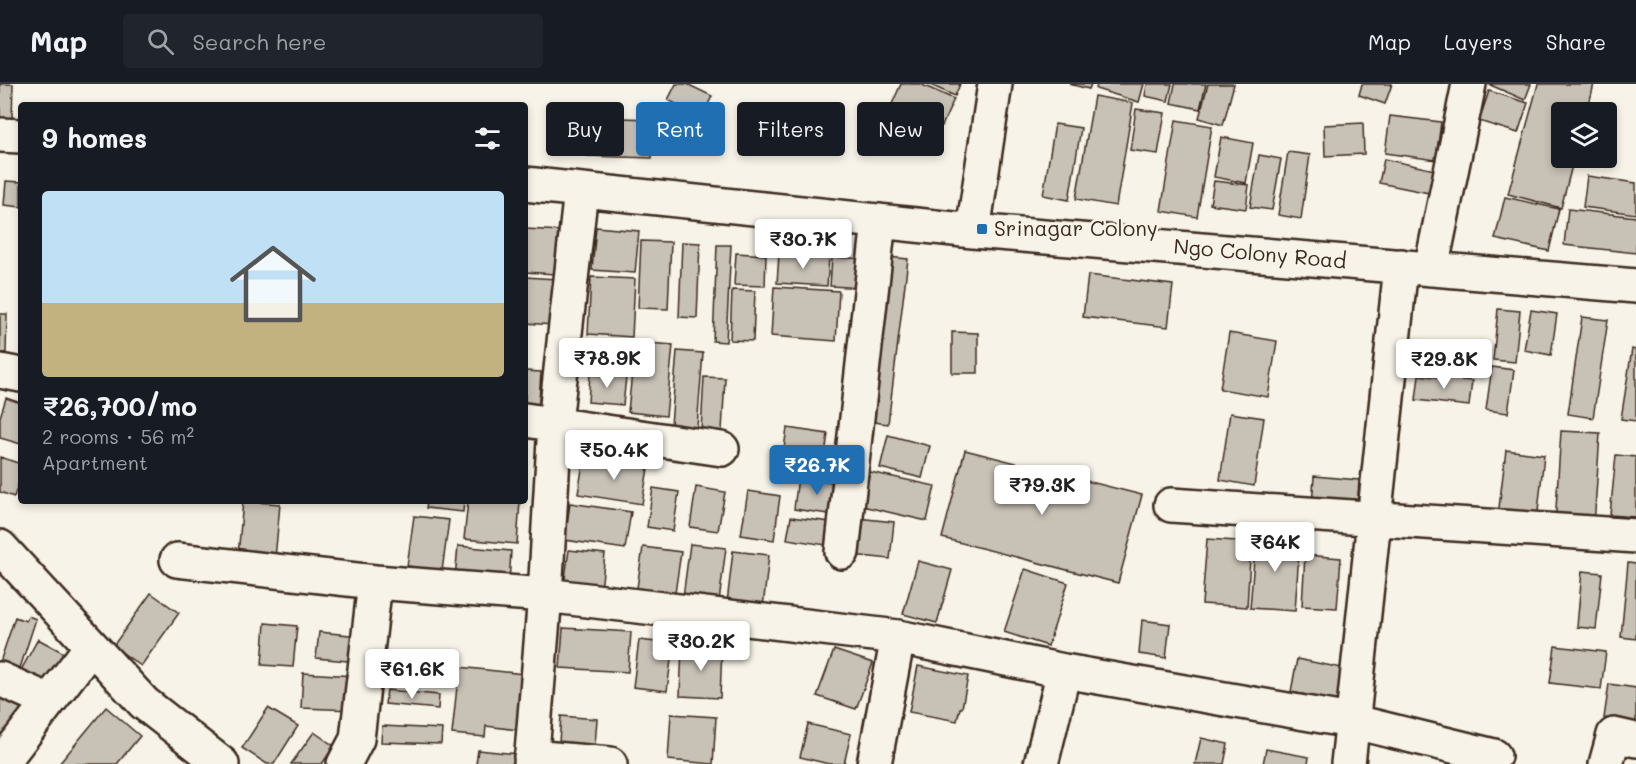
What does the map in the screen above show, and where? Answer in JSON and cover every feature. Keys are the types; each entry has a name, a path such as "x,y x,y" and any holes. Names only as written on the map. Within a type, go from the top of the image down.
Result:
{"street":[{"path":"973,231 995,84"},
{"path":"1348,764 1373,519 1416,267 1469,84"},
{"path":"0,135 18,136"},
{"name":"Ngo Colony Road","path":"528,184 973,231 1636,286"},
{"path":"581,190 540,422 545,595 531,761 610,764"},
{"path":"842,552 879,221"},
{"path":"0,371 18,374"},
{"path":"540,422 722,449"},
{"path":"1171,505 1636,536"},
{"path":"0,547 144,703 222,764"},
{"path":"177,560 375,582 545,595 898,637 1064,671 1351,721 1494,756"},
{"path":"344,764 357,739 375,582"},
{"path":"874,764 898,637"},
{"path":"1,764 91,647"},
{"path":"1041,764 1064,671"},
{"path":"0,679 49,701"},
{"path":"1606,764 1614,735 1636,740"}],"building":[{"path":"0,84 13,84 12,119 0,119"},
{"path":"676,84 687,84 712,96 709,102 672,102 668,100"},
{"path":"901,84 920,84 954,99 944,122 944,102 893,102"},
{"path":"928,84 960,84 955,96"},
{"path":"1069,84 1091,84 1089,89"},
{"path":"1097,84 1144,84 1139,102 1096,89"},
{"path":"1147,84 1172,84 1168,101 1145,96"},
{"path":"1175,84 1206,84 1200,109 1171,103"},
{"path":"1208,84 1234,84 1223,125 1199,118"},
{"path":"1362,84 1392,84 1385,104 1359,95"},
{"path":"1488,84 1531,84 1525,100"},
{"path":"1538,84 1594,84 1590,102 1551,102 1551,168 1571,168 1561,208 1508,194"},
{"path":"1489,91 1528,103 1518,133 1479,121"},
{"path":"1094,96 1133,103 1116,206 1076,199"},
{"path":"1136,109 1165,113 1158,154 1130,150"},
{"path":"1390,116 1441,122 1436,160 1385,153"},
{"path":"624,118 636,118 636,156 652,156 652,158 587,156 624,156"},
{"path":"1176,120 1212,126 1197,217 1161,211"},
{"path":"1363,123 1364,154 1325,156 1324,125"},
{"path":"1055,124 1081,128 1069,200 1043,195"},
{"path":"1221,137 1253,143 1246,183 1214,177"},
{"path":"1288,152 1310,155 1301,219 1278,215"},
{"path":"1259,155 1281,159 1272,210 1250,207"},
{"path":"1384,159 1444,172 1439,195 1379,183"},
{"path":"1587,176 1636,183 1636,214 1583,207"},
{"path":"6,181 18,182 18,207 4,205"},
{"path":"1214,181 1249,185 1246,209 1210,204"},
{"path":"1505,197 1559,209 1549,251 1495,239"},
{"path":"1568,209 1636,217 1636,253 1564,245"},
{"path":"596,227 639,231 635,273 592,270"},
{"path":"528,229 562,231 561,258 555,258 555,274 528,272"},
{"path":"641,241 671,242 668,309 638,308"},
{"path":"682,242 700,243 697,318 679,317"},
{"path":"717,245 731,245 726,342 713,341"},
{"path":"736,253 766,255 765,286 734,285"},
{"path":"779,254 829,257 827,286 777,283"},
{"path":"832,257 866,259 864,288 830,286"},
{"path":"888,257 908,259 888,424 867,421"},
{"path":"1088,275 1173,285 1168,327 1083,317"},
{"path":"528,277 556,279 554,325 528,323"},
{"path":"591,277 635,279 632,337 588,334"},
{"path":"774,287 839,291 836,341 771,336"},
{"path":"732,290 755,291 753,341 730,340"},
{"path":"1498,309 1520,311 1515,362 1493,360"},
{"path":"1531,310 1557,314 1551,355 1524,350"},
{"path":"0,314 7,314 6,353 0,353"},
{"path":"1582,317 1608,320 1593,418 1568,414"},
{"path":"952,332 978,333 978,373 952,373"},
{"path":"1229,333 1277,341 1268,397 1220,389"},
{"path":"635,342 673,345 666,416 628,412"},
{"path":"586,346 621,349 619,370 584,367"},
{"path":"1632,349 1636,350 1636,421 1621,419"},
{"path":"677,351 703,353 697,427 671,425"},
{"path":"1492,367 1514,370 1508,413 1486,410"},
{"path":"528,371 541,372 538,416 528,415"},
{"path":"590,374 626,377 623,405 588,402"},
{"path":"1419,375 1472,381 1469,406 1416,400"},
{"path":"704,377 725,378 722,431 701,429"},
{"path":"6,398 18,402 18,443 0,438 0,417"},
{"path":"1230,413 1264,418 1254,486 1220,480"},
{"path":"787,428 828,434 823,468 782,462"},
{"path":"1561,431 1600,433 1594,526 1555,524"},
{"path":"888,435 930,446 922,478 880,468"},
{"path":"965,450 1142,495 1118,583 942,538"},
{"path":"1506,450 1544,455 1537,521 1498,516"},
{"path":"1616,455 1636,457 1636,517 1610,515"},
{"path":"0,457 18,463 18,485 14,497 0,492"},
{"path":"603,458 648,468 642,504 578,494 583,463 602,466"},
{"path":"870,472 935,486 927,521 862,506"},
{"path":"1314,476 1359,480 1357,510 1312,506"},
{"path":"798,477 840,483 835,515 794,509"},
{"path":"696,487 725,492 718,531 690,527"},
{"path":"653,488 679,492 673,531 647,527"},
{"path":"748,491 780,496 774,540 741,535"},
{"path":"570,503 631,512 625,549 565,540"},
{"path":"243,504 280,504 275,559 238,556"},
{"path":"427,504 464,504 463,512 426,508"},
{"path":"468,504 520,504 517,544 464,539"},
{"path":"414,516 449,520 442,571 407,566"},
{"path":"791,517 830,522 826,545 787,539"},
{"path":"857,518 894,522 890,559 852,555"},
{"path":"1256,535 1300,538 1295,611 1250,608"},
{"path":"1207,539 1251,542 1247,607 1202,604"},
{"path":"690,544 726,548 719,601 683,597"},
{"path":"458,546 511,551 509,583 455,578"},
{"path":"643,547 681,552 675,593 637,588"},
{"path":"569,550 605,554 601,590 564,585"},
{"path":"733,551 769,555 763,607 727,603"},
{"path":"1305,555 1341,558 1337,608 1302,606"},
{"path":"918,561 952,570 937,623 903,614"},
{"path":"1628,563 1636,564 1636,639 1621,637"},
{"path":"1025,569 1068,583 1048,646 1004,632"},
{"path":"1582,571 1602,573 1596,629 1577,627"},
{"path":"151,593 179,613 141,666 113,646"},
{"path":"28,616 36,619 20,668 0,662 15,617 26,621"},
{"path":"1142,620 1170,624 1166,658 1139,654"},
{"path":"265,623 297,626 293,667 262,665"},
{"path":"563,628 631,632 628,672 560,668"},
{"path":"319,632 360,636 358,662 316,658"},
{"path":"38,639 64,653 46,686 20,672"},
{"path":"639,640 673,644 667,691 633,687"},
{"path":"682,646 722,647 720,698 680,696"},
{"path":"1555,646 1606,652 1601,689 1550,683"},
{"path":"834,650 873,663 856,709 817,696"},
{"path":"394,654 424,656 421,683 392,681"},
{"path":"1297,659 1347,669 1341,702 1291,692"},
{"path":"918,666 968,676 957,721 909,712"},
{"path":"459,667 524,674 518,730 486,726 485,737 452,734"},
{"path":"303,673 355,676 354,710 301,708"},
{"path":"1609,684 1636,688 1636,722 1604,718"},
{"path":"0,690 28,704 0,746"},
{"path":"387,690 439,695 438,709 385,704"},
{"path":"106,707 140,736 117,764 59,764"},
{"path":"268,708 298,726 274,764 267,764 242,748"},
{"path":"671,714 716,717 713,764 668,760"},
{"path":"561,716 597,719 594,758 558,755"},
{"path":"808,724 851,734 844,764 829,764 800,757"},
{"path":"382,726 442,729 441,744 381,742"},
{"path":"314,732 334,746 322,764 291,764"},
{"path":"1201,738 1228,744 1224,764 1195,764"},
{"path":"1266,749 1309,757 1308,764 1263,764"},
{"path":"478,750 517,754 516,764 476,764"}],"place":[{"name":"Srinagar Colony","path":"982,229"}]}
